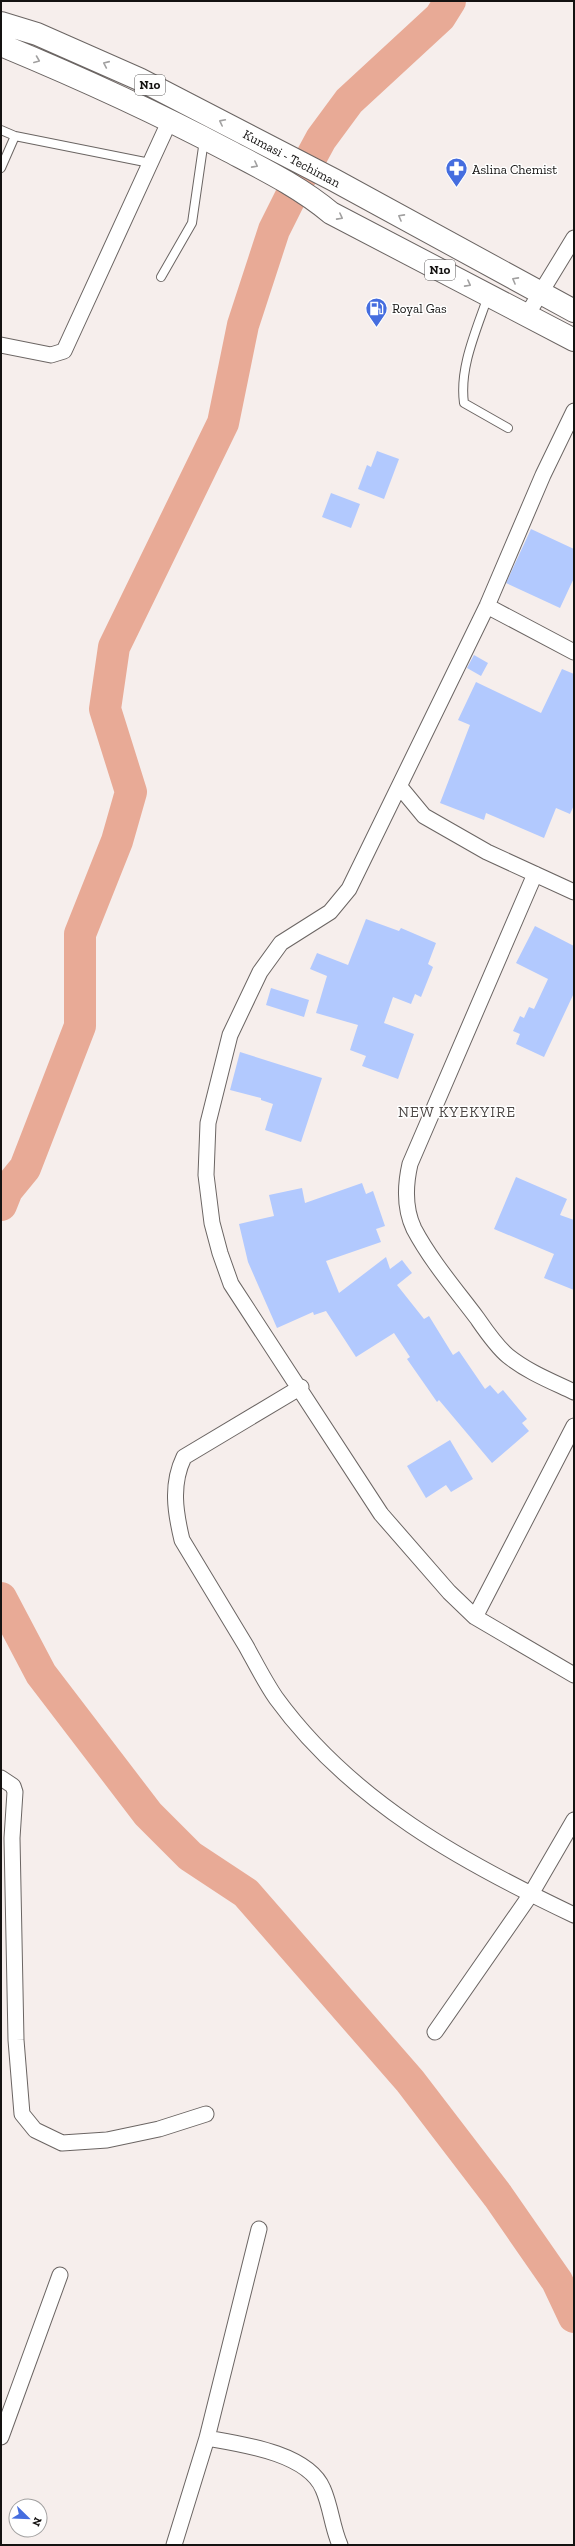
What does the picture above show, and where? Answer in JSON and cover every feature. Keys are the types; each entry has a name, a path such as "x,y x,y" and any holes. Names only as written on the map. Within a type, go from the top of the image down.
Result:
{"highway":[{"name":"Kumasi - Techiman","path":"1,23 37,34 139,79 334,180 540,294 574,311"},
{"name":"N10","path":"1,45 170,120 309,194 331,212 574,340"}],"street":[{"path":"1,345 51,355 64,351 170,120"},
{"path":"526,315 574,238"},
{"path":"574,411 543,475 487,606 350,889 330,912 281,943 260,972 230,1035 208,1123 206,1175 212,1223 220,1253 231,1284 300,1387 381,1514 449,1592 476,1617 574,1675"},
{"path":"487,606 574,652"},
{"path":"400,787 424,816 486,852 574,892"},
{"path":"535,874 410,1164 405,1186 407,1205 414,1228 452,1285 488,1333 506,1354 524,1368 574,1392"},
{"path":"300,1387 184,1457 177,1471 174,1493 177,1518 182,1540 276,1698 322,1751 380,1804 416,1830 468,1862 574,1915"},
{"path":"476,1617 574,1426"},
{"path":"1,1778 13,1786 15,1792 12,1838 16,2040 22,2114 34,2130 62,2143 107,2140 159,2129 206,2114"},
{"path":"435,2032 530,1894 574,1820"},
{"path":"174,2545 207,2438 260,2229"},
{"path":"1,2437 60,2275"},
{"path":"207,2438 253,2445 284,2457 306,2469 323,2489 332,2528 340,2545"}],"lane":[{"path":"1,130 15,136 150,163"},
{"path":"1,168 15,136"},
{"path":"160,277 192,223 204,138"},
{"path":"488,295 467,361 462,388 464,403 508,428"}],"building":[{"path":"377,451 399,459 384,499 358,489 367,465 371,467"},
{"path":"331,493 360,504 351,528 322,517"},
{"path":"531,529 574,549 574,578 560,608 506,583"},
{"path":"474,655 488,663 481,676 467,668"},
{"path":"562,669 574,674 574,805 570,814 556,808 544,838 486,813 484,820 440,803 470,725 458,720 476,682 541,713"},
{"path":"366,919 399,931 401,928 436,943 428,964 433,967 421,997 415,994 411,1004 393,997 384,1023 414,1034 398,1079 362,1066 366,1056 350,1050 358,1025 316,1013 327,976 310,969 317,953 348,965"},
{"path":"535,926 574,946 574,993 544,1057 516,1044 520,1034 513,1031 520,1016 524,1018 529,1007 534,1009 548,979 516,963"},
{"path":"271,988 309,1000 304,1017 266,1005"},
{"path":"240,1052 322,1078 301,1142 265,1130 273,1104 261,1100 261,1098 230,1090"},
{"path":"516,1177 567,1199 560,1215 574,1220 574,1290 544,1278 554,1254 494,1229"},
{"path":"362,1183 366,1194 373,1191 385,1226 376,1229 381,1242 326,1261 339,1293 386,1257 390,1269 402,1260 412,1273 397,1285 424,1319 429,1316 453,1355 459,1351 485,1389 490,1385 498,1394 503,1390 527,1419 522,1423 529,1431 492,1463 439,1400 437,1402 407,1359 410,1357 394,1333 356,1357 326,1311 314,1315 313,1312 277,1328 248,1262 239,1224 274,1216 269,1195 302,1188 305,1203"},
{"path":"450,1440 473,1479 451,1492 446,1485 426,1498 407,1466"}],"waterway":[{"path":"1,1205 7,1190 25,1168 80,1026 80,934 117,841 131,792 105,709 114,647 223,423 243,325 274,230 301,176 321,139 349,101 440,17 450,1"},
{"path":"1,1598 41,1674 148,1814 190,1856 246,1893 410,2081 498,2196 557,2281 574,2317"}],"place":[{"name":"Aslina Chemist","path":"457,188"},
{"name":"Royal Gas","path":"376,328"}],"district":[{"name":"NEW KYEKYIRE","path":"457,1112"}]}
